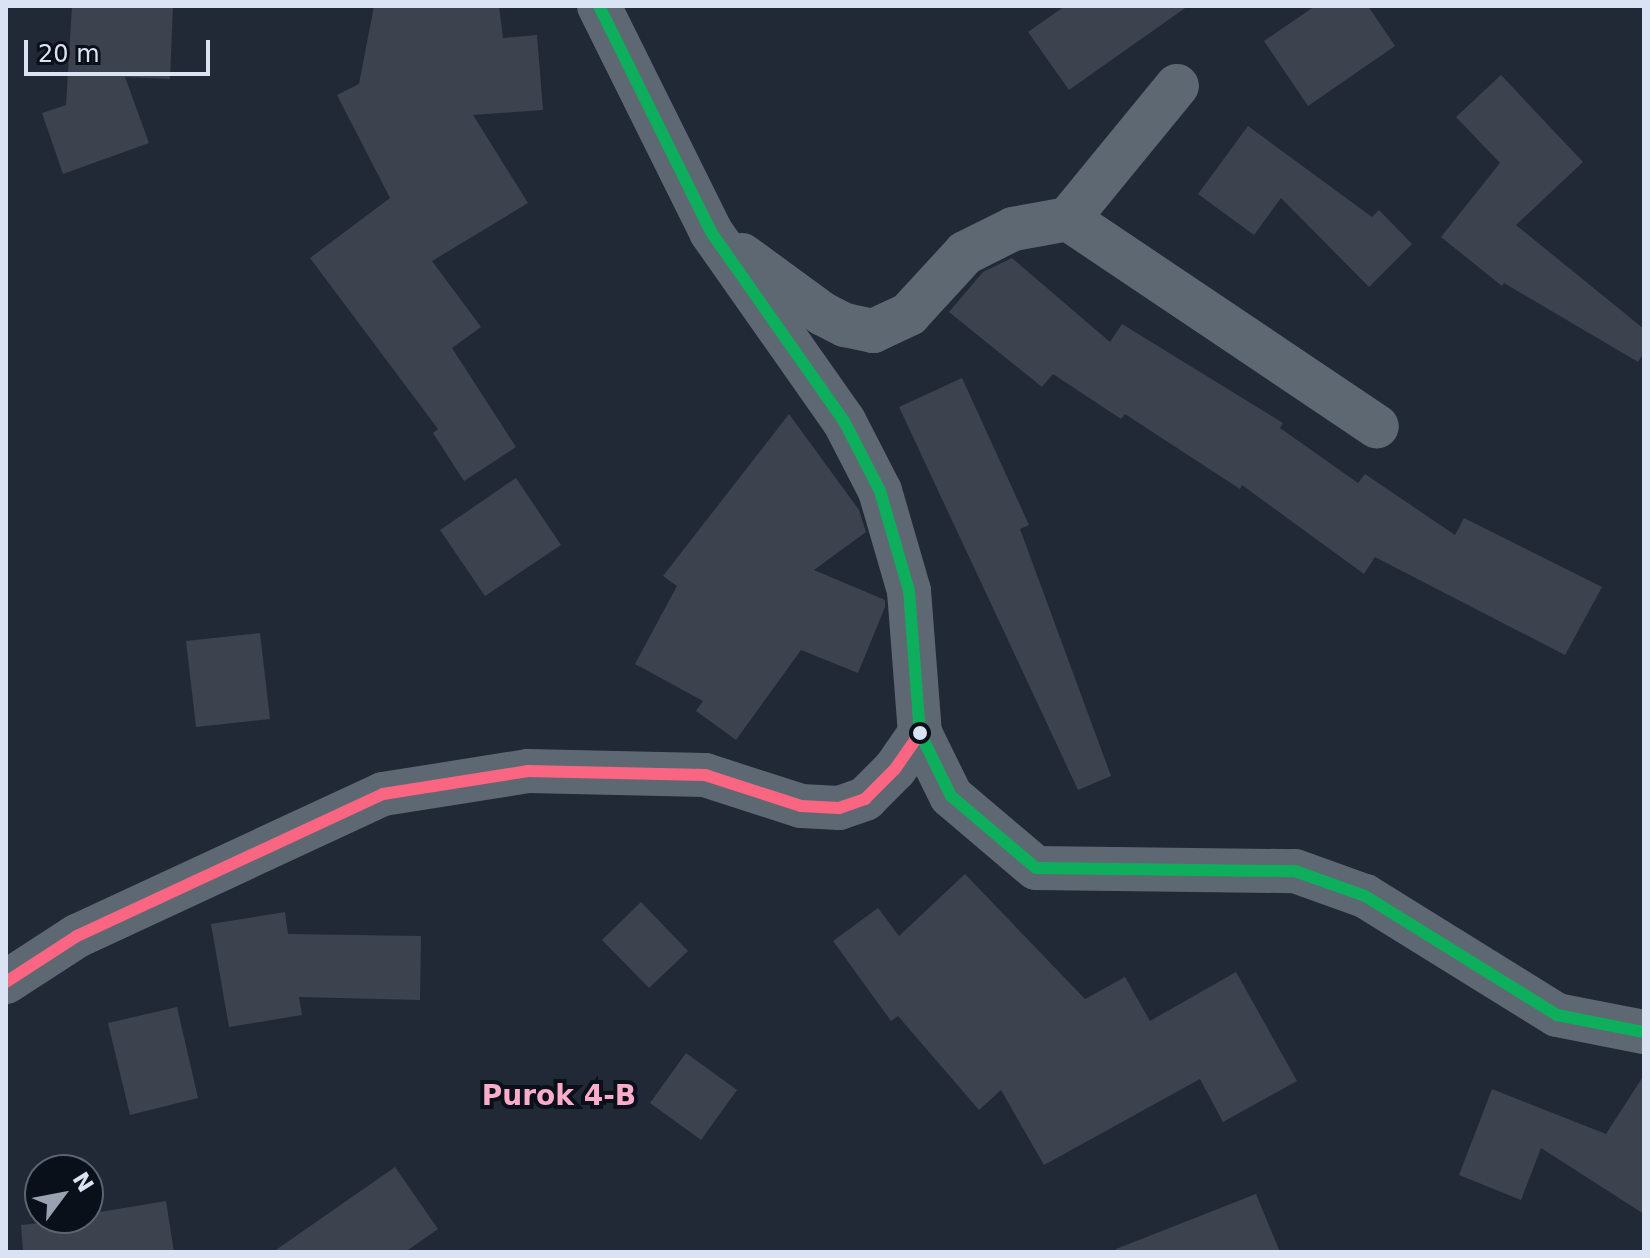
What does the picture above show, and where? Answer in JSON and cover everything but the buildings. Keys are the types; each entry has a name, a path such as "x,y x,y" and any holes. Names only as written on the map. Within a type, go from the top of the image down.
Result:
{"street":[{"path":"599,6 711,232 844,421 880,491 909,591 920,733 951,796 1036,868 1295,871 1365,896 1557,1015 1644,1032"},
{"path":"711,232 823,314 845,325 873,331 909,314 965,253 1013,229 1068,219 1177,86"},
{"path":"1068,219 1377,427"},
{"path":"6,982 77,936 383,794 528,771 705,775 801,806 839,808 865,799 895,769 920,733"}],"transit line":[{"path":"599,6 711,232 844,421 880,491 909,591 920,733 951,796 1036,868 1295,871 1365,896 1557,1015 1644,1032"},
{"path":"6,982 77,936 383,794 528,771 705,775 801,806 839,808 865,799 895,769 920,733"}],"district":[{"name":"Purok 4-B","path":"559,1096"}]}
